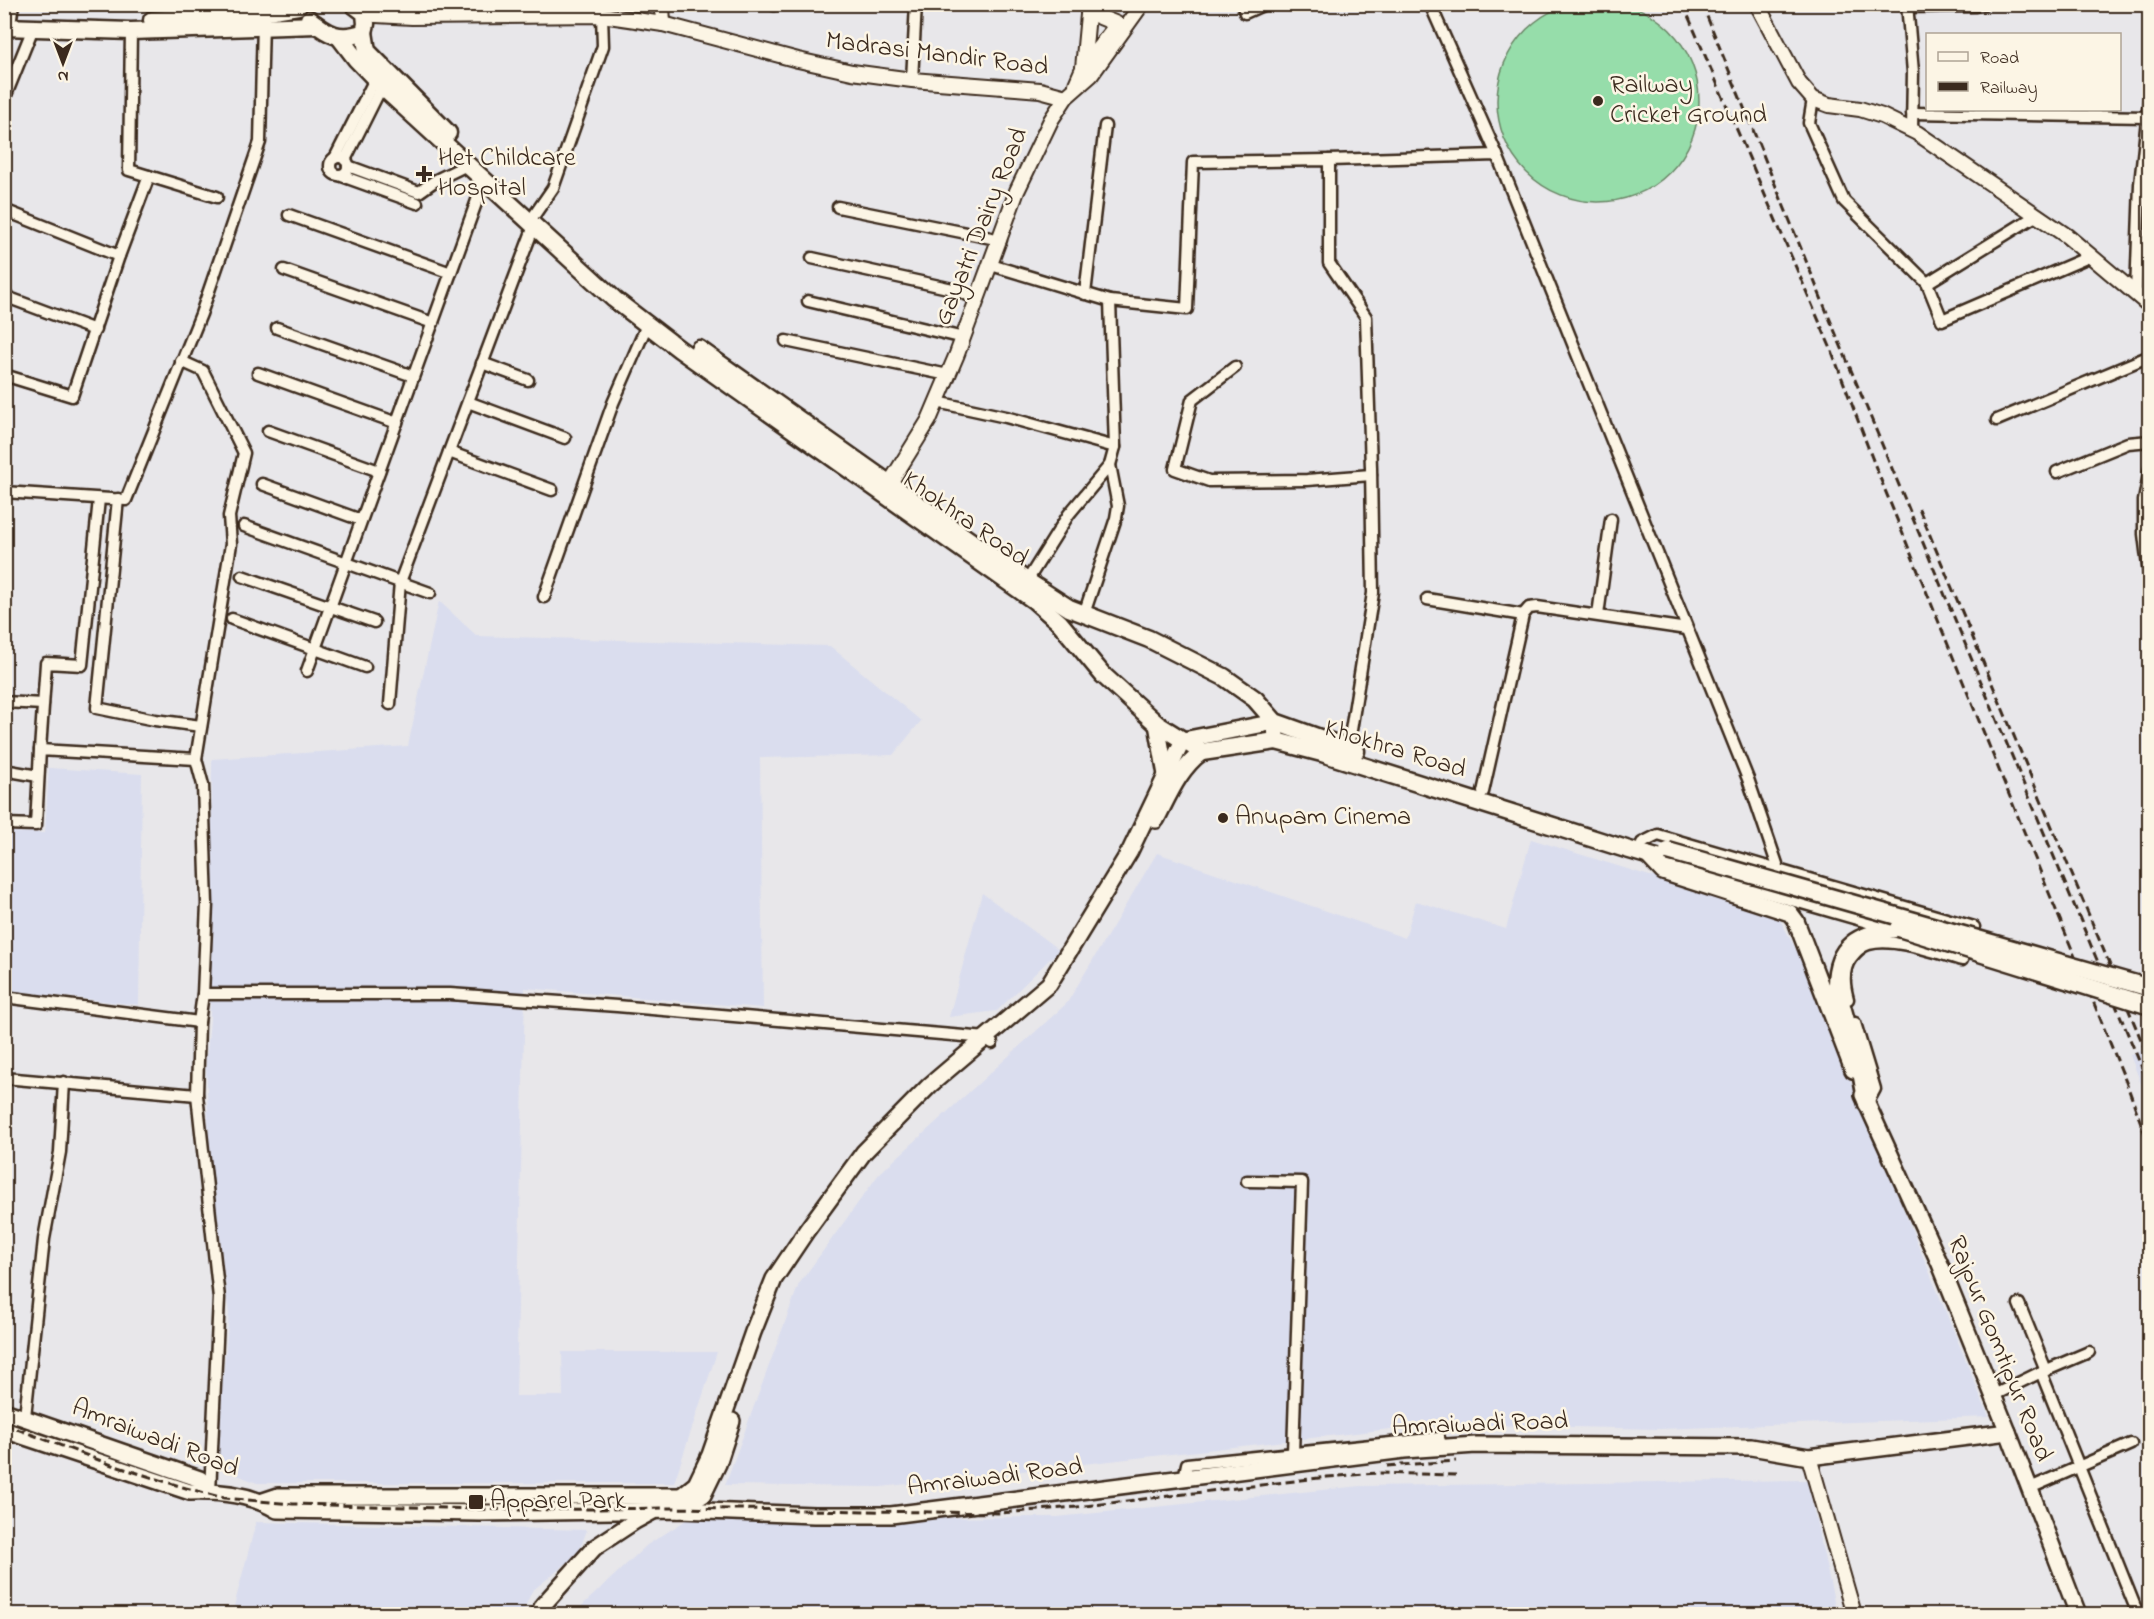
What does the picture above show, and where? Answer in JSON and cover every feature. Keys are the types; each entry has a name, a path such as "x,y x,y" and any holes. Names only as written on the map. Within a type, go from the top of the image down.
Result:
{"main road":[{"name":"Khokhra Road","path":"354,5 365,14 367,51 614,299 647,325 1027,581 1077,611 1149,639 1224,677 1255,699 1275,722 1348,749 1483,792 1641,847"},
{"path":"8,16 33,28 131,31 263,20 290,6 340,38 353,37 365,28"},
{"path":"8,16 131,22 263,20 317,25"},
{"name":"Khokhra Road","path":"340,38 356,59 379,82 484,181 659,321 1035,601 1060,623 1103,675 1157,724 1202,752 1276,741 1667,855"},
{"path":"1060,623 1077,611"},
{"path":"989,1040 1049,984 1130,851 1183,740 1275,722 1276,741"},
{"path":"1157,724 1166,775"},
{"path":"703,1496 753,1332 774,1279 864,1152 930,1084 1056,988 1134,862 1176,780 1190,761 1202,752"},
{"name":"Rajpur Gomtipur Road","path":"1641,847 1663,872 1790,913 1796,921 1867,1104 1940,1264 1994,1395 2078,1614"},
{"path":"1667,855 2150,1006"},
{"path":"1667,855 2150,987"},
{"path":"1867,1104 1862,1077 1838,995 1836,971 1845,951 1854,942 1877,931 1899,928"},
{"name":"Amraiwadi Road","path":"4,1411 200,1479 210,1492 263,1501 277,1510 480,1513 657,1511"},
{"path":"4,1430 190,1492 210,1492"},
{"name":"Amraiwadi Road","path":"681,1503 729,1512 891,1515 1442,1447 1476,1445 1751,1447 1809,1457 2008,1432"},
{"path":"549,1614 600,1554 681,1503 696,1484 718,1448"},
{"path":"263,1501 278,1496 681,1503"},
{"path":"539,1614 543,1605 594,1548 635,1521 703,1496 729,1512"}],"street":[{"path":"662,4 663,24"},
{"path":"912,81 916,4"},
{"path":"1071,91 1083,68 1132,4"},
{"name":"Gayatri Dairy Road","path":"886,488 929,420 964,338 1017,191 1051,120 1071,91 1091,75 1142,4"},
{"path":"1242,4 1245,13 1265,4"},
{"path":"1430,4 1497,155 1748,779 1777,864"},
{"path":"1757,4 1799,83 1813,99 1829,105 1860,109 1882,116 1912,131 2067,236 2150,306"},
{"path":"1912,131 1913,72 1907,6 1984,4"},
{"path":"354,5 376,15 412,17"},
{"path":"1083,68 1088,8 1117,24"},
{"name":"Madrasi Mandir Road","path":"412,17 510,10 604,10 830,68 912,81 1071,91"},
{"path":"390,704 400,582 534,220 553,188 603,46 604,10"},
{"path":"365,28 412,17"},
{"path":"4,492 126,500 201,314 260,142 263,20"},
{"path":"4,100 33,28"},
{"path":"131,31 129,170 217,197"},
{"path":"379,82 343,161 345,172 339,175 417,203"},
{"path":"2136,293 2140,184 2150,92"},
{"path":"1813,99 1809,123 1844,201 1927,283 1942,320 2091,256"},
{"path":"1912,113 2147,117"},
{"path":"1085,294 1105,126"},
{"path":"991,265 1110,301 1187,309 1193,162 1497,155"},
{"path":"1329,160 1329,263 1366,317 1373,593 1348,749"},
{"path":"343,161 418,192 436,180 467,165"},
{"path":"4,375 72,396 119,256 149,176"},
{"path":"307,671 484,181"},
{"path":"838,207 1001,240"},
{"path":"4,210 119,256"},
{"path":"289,215 451,273"},
{"path":"1927,283 2037,215"},
{"path":"812,258 957,290 978,300"},
{"path":"284,270 433,323"},
{"path":"4,296 94,330"},
{"path":"808,301 964,338"},
{"path":"1027,581 1068,514 1110,465 1115,447 1110,301"},
{"path":"544,597 613,403 647,325"},
{"path":"277,328 414,376"},
{"path":"786,341 948,375"},
{"path":"1997,420 2150,356"},
{"path":"182,361 203,371 244,453 229,516 231,544 196,759 203,785 207,880 197,1095 219,1298 210,1492"},
{"path":"482,363 528,380"},
{"path":"1234,367 1192,400 1175,469 1209,481 1307,480 1371,475"},
{"path":"258,374 397,423"},
{"path":"468,402 565,438"},
{"path":"937,402 1006,417 1115,447"},
{"path":"268,431 379,471"},
{"path":"2057,472 2128,443 2150,441"},
{"path":"449,452 552,490"},
{"path":"1077,611 1116,518 1118,506 1110,465"},
{"path":"2150,469 2144,501 2150,583"},
{"path":"262,484 362,520"},
{"path":"4,824 36,825 46,663 81,665 99,499"},
{"path":"118,499 97,708 155,720 201,726"},
{"path":"1598,615 1611,519"},
{"path":"244,526 430,593"},
{"path":"242,576 374,622"},
{"path":"1427,599 1523,615"},
{"path":"1483,792 1523,615 1529,608 1537,607 1598,615 1687,629"},
{"path":"232,619 365,667"},
{"path":"4,702 43,704"},
{"path":"40,750 196,759"},
{"path":"4,770 38,776"},
{"path":"1641,847 1658,835 1974,927 1962,960 1883,942 1867,944 1857,951 1848,963 1844,976 1846,990 1875,1089 1867,1104"},
{"path":"203,994 450,994 617,1006 989,1040"},
{"path":"4,997 199,1022"},
{"path":"4,1078 197,1095"},
{"path":"26,1417 44,1239 60,1152 64,1082"},
{"path":"1247,1180 1302,1182 1293,1453"},
{"path":"2019,1304 2138,1614"},
{"path":"1994,1395 2090,1352"},
{"path":"1184,1478 1187,1464 1440,1438 1442,1447"},
{"path":"2030,1488 2131,1444"},
{"path":"1809,1457 1854,1614"}],"shaded area":[{"path":"439,601 477,636 830,646 921,721 893,755 760,758 763,1008 525,988 516,1396 563,1396 562,1352 717,1352 674,1483 257,1483 215,1466 229,1314 209,1144 206,1062 210,1020 212,759 408,746"},
{"path":"49,768 142,774 139,1005 5,990 5,832 45,833"},
{"path":"1531,839 1778,916 1799,955 1989,1417 1660,1429 1434,1424 881,1487 725,1485 799,1284 879,1174 1067,1003 1157,853 1405,938 1416,901 1506,929"},
{"path":"982,893 1059,950 997,1011 949,1017"},
{"path":"2150,1048 2149,1104 2130,1055"},
{"path":"1807,1480 1837,1614 573,1614 647,1545 688,1519 1057,1517 1361,1486"},
{"path":"256,1522 587,1530 578,1554 532,1591 522,1614 232,1614"}],"green space":[{"name":"Railway Cricket Ground","path":"1588,0 1608,0 1637,7 1670,29 1692,62 1699,101 1692,140 1670,173 1637,195 1608,202 1588,202 1559,195 1526,173 1504,140 1497,111 1497,91 1504,62 1526,29 1559,7"}],"railway":[{"path":"1683,4 1831,349 1874,463 2126,1082 2150,1148"},
{"path":"1702,4 1828,315 2150,1087"},
{"path":"1919,509 2150,1061"},
{"path":"4,1424 112,1465 186,1488 224,1498 293,1504 519,1510 669,1508 1000,1513 1077,1507 1327,1477 1377,1473 1456,1475"},
{"path":"1387,1466 1456,1461"},
{"path":"478,1500 571,1500"}],"place":[{"name":"Railway Cricket Ground","path":"1598,101"},
{"name":"Het Childcare Hospital","path":"424,174"},
{"name":"Anupam Cinema","path":"1223,818"},
{"name":"Apparel Park","path":"476,1502"}]}
